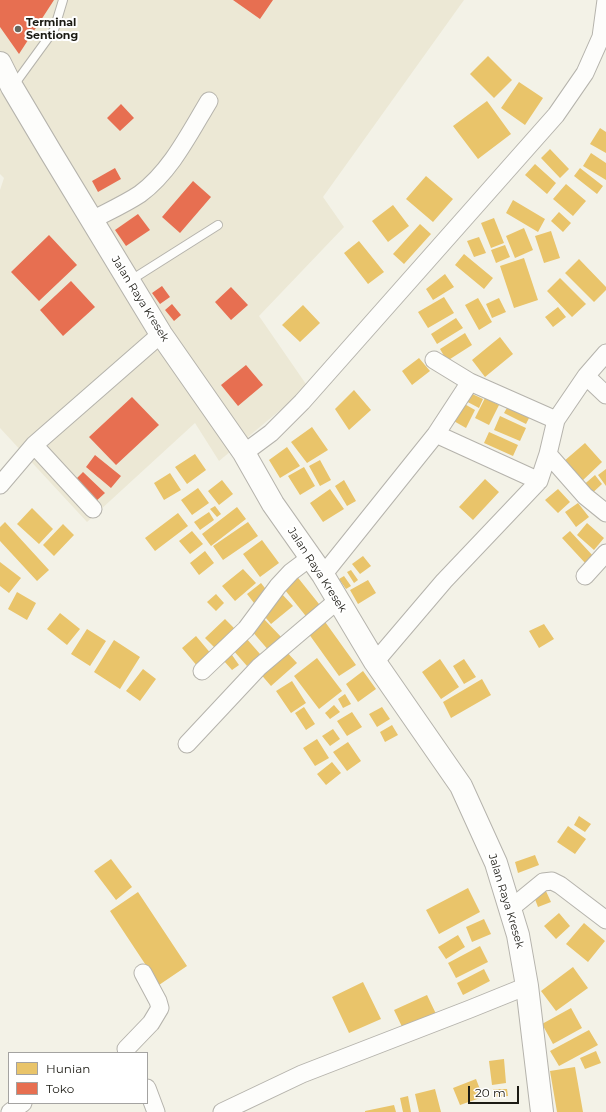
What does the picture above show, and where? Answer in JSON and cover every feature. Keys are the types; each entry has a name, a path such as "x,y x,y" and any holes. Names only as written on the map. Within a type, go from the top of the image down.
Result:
{"main road":[{"name":"Jalan Raya Kresek","path":"0,63 12,87 50,151 161,334 244,453 273,504 323,575 375,662 461,786 496,863 518,935 527,986 542,1112"}],"street":[{"path":"244,453 271,433 302,402 556,115 584,73 601,37 606,0"},
{"path":"92,220 139,194 157,179 180,149 209,101"},
{"path":"0,485 34,445 161,334"},
{"path":"375,662 444,581 539,481 548,454 556,420 586,376 606,353"},
{"path":"434,360 470,382 556,420"},
{"path":"586,376 606,395"},
{"path":"323,575 436,434 470,382"},
{"path":"436,434 539,481"},
{"path":"34,445 93,509"},
{"path":"548,454 585,496 606,513"},
{"path":"586,576 606,553"},
{"path":"202,671 246,628 278,586 291,572 311,557"},
{"path":"187,744 259,667 338,600"},
{"path":"510,909 544,882 552,881 560,885 606,920"},
{"path":"123,1052 151,1023 160,1008 158,1001 143,973"},
{"path":"222,1112 302,1074 527,986"},
{"path":"148,1091 156,1112"},
{"path":"10,1112 22,1104"}],"lane":[{"path":"12,87 54,30 63,0"},
{"path":"129,282 218,225"}],"shaded area":[{"path":"0,0 464,0 323,197 344,227 259,316 308,387 219,461 195,423 87,522 0,428 0,190 4,178 0,174"}],"building: Hunian":[{"path":"488,56 512,80 494,98 470,74"},
{"path":"519,82 543,98 525,125 501,108"},
{"path":"487,101 511,134 478,159 453,126"},
{"path":"600,128 606,132 606,153 590,144"},
{"path":"550,149 569,169 560,178 541,158"},
{"path":"591,153 606,163 606,180 583,166"},
{"path":"535,164 556,183 547,194 525,175"},
{"path":"580,168 603,186 597,194 574,176"},
{"path":"426,176 453,199 433,222 406,199"},
{"path":"566,184 586,201 573,216 553,199"},
{"path":"513,200 545,219 538,232 506,213"},
{"path":"393,205 409,226 388,242 372,221"},
{"path":"559,212 571,223 563,232 551,221"},
{"path":"494,218 504,243 491,248 481,223"},
{"path":"420,224 431,234 404,264 393,254"},
{"path":"524,228 533,250 515,258 506,236"},
{"path":"551,231 560,258 544,263 535,236"},
{"path":"479,237 486,253 474,257 467,241"},
{"path":"359,241 384,272 368,284 344,253"},
{"path":"505,245 510,257 496,263 491,250"},
{"path":"464,254 493,278 484,289 455,265"},
{"path":"524,258 538,300 514,308 500,266"},
{"path":"579,259 606,287 606,290 594,302 565,273"},
{"path":"445,274 454,287 433,300 426,289"},
{"path":"560,278 586,304 572,317 547,291"},
{"path":"444,297 454,313 428,328 418,312"},
{"path":"478,298 492,322 479,330 465,305"},
{"path":"499,298 506,312 492,318 486,304"},
{"path":"303,305 320,323 300,342 282,325"},
{"path":"558,307 566,317 553,327 545,317"},
{"path":"456,318 463,328 437,344 431,334"},
{"path":"465,333 472,345 447,361 440,349"},
{"path":"500,337 513,354 485,377 472,360"},
{"path":"419,358 430,371 412,385 402,371"},
{"path":"354,390 371,410 349,430 335,409"},
{"path":"466,391 483,399 479,408 462,399"},
{"path":"485,398 499,405 489,425 475,418"},
{"path":"461,402 475,410 466,428 452,420"},
{"path":"508,406 529,418 526,424 504,413"},
{"path":"500,416 526,428 520,441 494,430"},
{"path":"312,427 328,450 307,463 291,442"},
{"path":"489,432 518,445 513,456 484,443"},
{"path":"585,443 602,462 581,482 563,462"},
{"path":"287,447 300,466 280,478 269,460"},
{"path":"195,454 206,470 187,484 175,467"},
{"path":"320,460 331,480 320,486 309,466"},
{"path":"304,467 315,486 300,495 288,476"},
{"path":"606,469 606,486 598,475"},
{"path":"170,473 181,490 164,500 154,483"},
{"path":"595,475 602,484 588,497 580,488"},
{"path":"485,479 499,492 473,520 459,507"},
{"path":"222,480 233,494 219,505 208,491"},
{"path":"344,480 356,501 347,506 335,486"},
{"path":"198,488 209,503 192,515 181,500"},
{"path":"330,489 344,509 323,522 310,503"},
{"path":"558,489 570,502 558,513 545,500"},
{"path":"578,503 589,517 576,527 565,512"},
{"path":"215,506 221,514 217,517 210,509"},
{"path":"237,507 246,519 211,546 202,534"},
{"path":"32,508 53,529 39,544 17,524"},
{"path":"209,512 214,520 200,530 194,522"},
{"path":"178,513 188,526 155,551 145,538"},
{"path":"5,522 49,570 37,581 0,541 0,527"},
{"path":"248,522 258,536 223,560 213,546"},
{"path":"587,523 604,538 594,550 577,535"},
{"path":"63,524 74,535 54,556 43,545"},
{"path":"192,531 203,544 190,554 179,541"},
{"path":"570,531 594,557 586,564 562,538"},
{"path":"262,540 279,563 260,577 243,554"},
{"path":"205,551 214,563 199,575 190,563"},
{"path":"363,556 371,566 360,574 352,564"},
{"path":"0,562 21,578 9,593 0,586"},
{"path":"243,569 256,583 235,601 222,586"},
{"path":"351,570 358,580 354,583 347,572"},
{"path":"295,574 323,609 309,620 281,585"},
{"path":"344,576 351,586 346,589 339,579"},
{"path":"368,580 376,593 358,604 350,590"},
{"path":"261,583 268,592 254,603 247,594"},
{"path":"17,592 36,603 27,620 8,609"},
{"path":"281,593 293,606 271,624 260,611"},
{"path":"216,594 224,603 216,611 207,602"},
{"path":"60,613 80,629 67,645 47,629"},
{"path":"263,618 284,640 270,652 251,630"},
{"path":"225,619 239,633 219,652 205,638"},
{"path":"323,619 356,665 339,676 306,630"},
{"path":"544,624 554,639 539,648 529,631"},
{"path":"87,629 106,641 90,666 71,654"},
{"path":"196,636 212,655 198,667 182,648"},
{"path":"246,638 260,654 247,666 233,650"},
{"path":"114,640 140,657 120,689 94,672"},
{"path":"284,649 297,663 271,686 258,671"},
{"path":"232,655 239,665 232,670 224,661"},
{"path":"317,658 342,691 319,709 294,676"},
{"path":"440,659 459,687 441,699 422,672"},
{"path":"464,659 476,677 464,684 453,666"},
{"path":"143,669 156,679 140,701 126,691"},
{"path":"363,671 376,689 358,702 346,684"},
{"path":"482,679 491,695 451,718 443,702"},
{"path":"292,681 306,703 291,713 276,691"},
{"path":"345,694 351,704 343,708 338,699"},
{"path":"334,705 340,712 330,719 325,713"},
{"path":"304,707 315,724 306,730 295,713"},
{"path":"382,707 390,719 377,727 369,714"},
{"path":"352,712 362,727 347,736 337,721"},
{"path":"392,725 398,735 385,742 380,732"},
{"path":"333,729 340,739 330,746 322,736"},
{"path":"317,739 329,758 315,766 303,748"},
{"path":"348,742 361,761 347,771 333,752"},
{"path":"332,762 341,773 326,785 317,774"},
{"path":"579,816 591,824 585,832 574,825"},
{"path":"568,826 586,839 575,854 557,842"},
{"path":"535,855 539,865 518,873 515,862"},
{"path":"111,859 132,887 116,900 94,871"},
{"path":"468,888 480,912 439,934 426,910"},
{"path":"545,889 551,902 538,907 533,894"},
{"path":"138,892 187,966 159,985 110,911"},
{"path":"559,913 570,926 556,939 544,926"},
{"path":"484,919 491,934 472,942 466,927"},
{"path":"584,923 605,941 588,962 566,944"},
{"path":"458,935 465,947 446,959 438,947"},
{"path":"480,946 488,962 456,978 448,963"},
{"path":"573,967 588,988 556,1011 541,991"},
{"path":"484,969 490,981 463,995 457,983"},
{"path":"363,982 381,1019 349,1033 332,997"},
{"path":"427,995 438,1018 405,1033 394,1010"},
{"path":"571,1008 582,1028 553,1044 542,1024"},
{"path":"589,1030 598,1045 559,1066 550,1051"},
{"path":"596,1051 601,1063 585,1069 580,1058"},
{"path":"504,1059 506,1083 492,1085 489,1061"},
{"path":"575,1067 583,1112 557,1112 550,1071"},
{"path":"476,1079 483,1097 460,1105 453,1088"},
{"path":"435,1089 441,1112 419,1112 415,1094"},
{"path":"493,1089 507,1089 508,1096 493,1097"},
{"path":"408,1096 411,1112 403,1112 400,1098"},
{"path":"394,1105 396,1112 365,1112 365,1111"}],"building: Toko":[{"name":"Terminal Sentiong","path":"0,0 54,0 19,54 0,27"},
{"path":"233,0 273,0 260,19"},
{"path":"121,104 134,118 120,131 107,118"},
{"path":"115,168 121,179 98,192 92,181"},
{"path":"193,181 211,197 180,233 162,217"},
{"path":"138,214 150,230 126,246 115,230"},
{"path":"49,235 77,265 39,301 11,272"},
{"path":"71,281 95,307 63,336 40,310"},
{"path":"162,286 170,297 160,304 152,293"},
{"path":"231,287 248,305 231,320 215,302"},
{"path":"172,304 181,315 174,321 165,310"},
{"path":"246,365 263,385 238,406 221,385"},
{"path":"132,397 159,425 116,465 89,437"},
{"path":"95,455 121,476 111,488 86,467"},
{"path":"83,472 105,493 94,503 73,482"}],"place":[{"name":"Terminal Sentiong","path":"18,29"}]}
